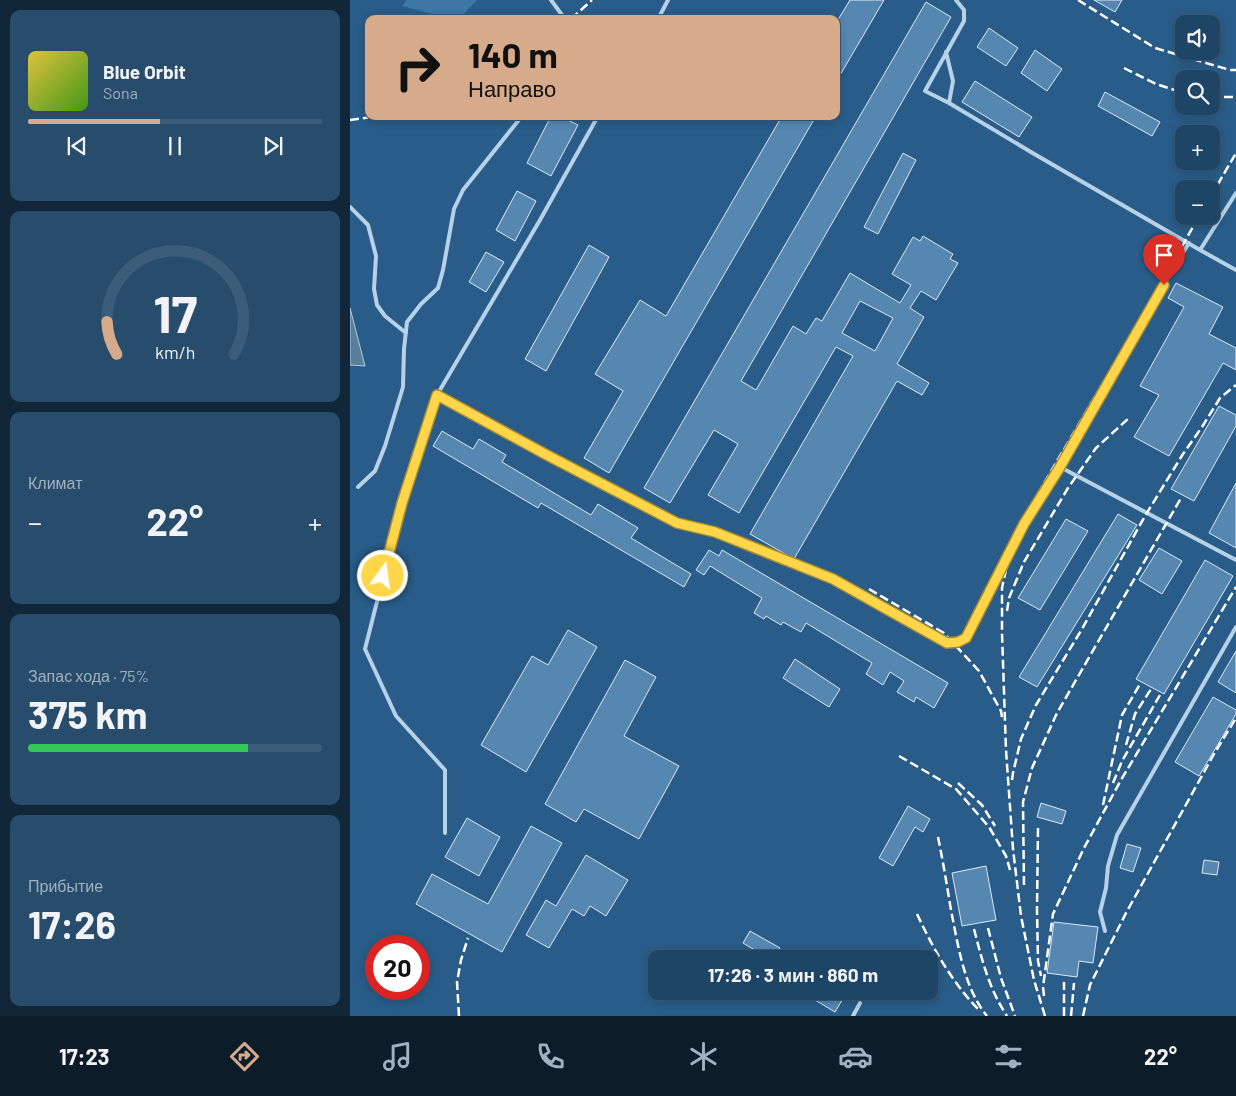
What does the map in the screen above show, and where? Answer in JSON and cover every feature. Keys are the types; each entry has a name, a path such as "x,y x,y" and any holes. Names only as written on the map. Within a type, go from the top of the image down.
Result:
{"lane":[{"path":"551,0 562,15"},
{"path":"660,15 668,0"},
{"path":"956,0 964,10 964,20 925,91 949,103 1236,270"},
{"path":"946,52 953,82 949,103"},
{"path":"358,487 375,471 385,446 402,387 407,322 421,304 438,288 454,208 464,190 519,120"},
{"path":"445,833 446,770 396,716 365,649 402,503 437,395 540,220 596,120"},
{"path":"1200,250 1236,193"},
{"path":"350,207 368,225 376,256 374,290 377,305 385,316 406,333"},
{"path":"437,395 677,523 715,532 833,579 947,643 958,642 966,638 1024,524 1060,467 1189,242"},
{"path":"1060,467 1236,560"},
{"path":"1106,931 1100,912 1106,888 1108,866 1117,835 1236,627"},
{"path":"853,1016 860,1003"}],"shaded area":[{"path":"406,0 477,0 463,15 436,15 402,6"},
{"path":"350,308 365,366 350,365"}],"building":[{"path":"850,0 884,0 840,75 840,16"},
{"path":"1094,0 1122,0 1115,12"},
{"path":"926,2 951,17 741,381 756,390 793,326 806,334 816,318 822,321 850,273 900,303 911,285 892,274 913,237 920,241 923,236 953,254 950,259 958,263 936,300 921,291 910,308 924,317 897,364 929,383 922,395 897,381 794,559 750,534 853,356 836,347 739,513 708,495 738,444 714,430 670,503 644,488","holes":["860,301 893,318 875,351 842,333"]},
{"path":"989,28 1018,48 1006,66 977,47"},
{"path":"1035,50 1062,69 1047,91 1021,73"},
{"path":"975,81 1032,117 1019,137 962,102"},
{"path":"1105,92 1160,122 1152,136 1098,106"},
{"path":"549,120 568,120 578,125 551,176 527,163"},
{"path":"780,120 814,120 609,473 584,458 623,391 595,374 640,300 666,316"},
{"path":"903,153 916,160 878,234 864,227"},
{"path":"517,191 536,201 515,241 496,230"},
{"path":"589,245 609,257 546,371 525,359"},
{"path":"486,252 504,262 486,292 469,282"},
{"path":"1176,283 1223,307 1209,334 1236,348 1236,370 1223,363 1169,456 1134,437 1159,395 1140,386 1184,307 1168,298"},
{"path":"1219,406 1236,415 1236,426 1194,501 1171,489"},
{"path":"442,431 473,449 479,439 506,455 502,462 591,515 598,504 638,528 631,538 691,574 684,587 541,503 538,508 433,446"},
{"path":"1236,483 1236,548 1209,533"},
{"path":"1118,514 1137,525 1037,687 1019,677"},
{"path":"1066,519 1088,531 1040,610 1018,598"},
{"path":"1159,548 1182,561 1162,594 1139,580"},
{"path":"709,550 719,556 722,550 948,683 934,708 916,697 914,702 897,692 904,681 890,672 883,685 866,674 872,663 806,623 801,632 783,622 781,625 766,616 764,619 754,613 762,598 710,566 704,575 696,570"},
{"path":"1205,560 1233,576 1164,694 1136,679"},
{"path":"568,630 597,647 526,772 481,745 532,656 548,665"},
{"path":"1236,651 1236,693 1218,682"},
{"path":"795,659 840,689 829,707 783,678"},
{"path":"625,660 656,677 624,736 679,766 639,839 584,809 576,822 545,804"},
{"path":"1213,697 1236,710 1236,714 1199,776 1175,762"},
{"path":"1041,803 1066,811 1062,824 1037,817"},
{"path":"908,806 930,819 923,832 915,827 893,866 879,858"},
{"path":"467,818 500,837 479,876 445,857"},
{"path":"531,826 562,843 502,952 416,904 432,874 488,904"},
{"path":"1127,844 1141,848 1133,872 1120,868"},
{"path":"586,855 628,880 606,916 590,906 584,916 572,909 549,948 526,935 546,900 556,906"},
{"path":"1204,860 1219,862 1217,875 1202,873"},
{"path":"986,866 996,920 962,926 952,873"},
{"path":"1054,922 1098,927 1093,963 1079,961 1077,977 1047,973"},
{"path":"750,931 780,948 779,950 755,950 743,943"},
{"path":"815,1000 842,1000 835,1012"}],"railway":[{"path":"575,15 592,0"},
{"path":"1078,0 1155,48 1230,70 1236,70"},
{"path":"1124,68 1156,84 1175,90"},
{"path":"1220,97 1236,97"},
{"path":"350,120 365,118"},
{"path":"1220,181 1236,153"},
{"path":"1045,1016 1034,980 1021,916 1013,849 1006,750 1002,588 1010,551 1023,519 1194,225"},
{"path":"1012,780 1021,739 1036,705 1183,454 1220,398 1236,385"},
{"path":"1007,611 1009,598 1024,562 1068,488 1096,448 1130,417"},
{"path":"1024,885 1023,802 1032,768 1057,713 1181,498"},
{"path":"1044,996 1043,987 1053,914 1084,848 1121,780 1236,587"},
{"path":"869,589 944,633 979,671 1001,711 1002,717"},
{"path":"1103,805 1122,715 1140,684"},
{"path":"1126,745 1135,714 1151,689"},
{"path":"1113,783 1122,761 1160,695"},
{"path":"1083,1016 1090,985 1126,913 1236,718"},
{"path":"899,756 956,789 989,827 1006,856 1010,870"},
{"path":"958,783 982,805 995,826"},
{"path":"1038,828 1038,961 1041,976"},
{"path":"938,837 959,952 973,993 987,1016"},
{"path":"917,914 943,964 978,1009"},
{"path":"988,928 1001,978 1015,1016"},
{"path":"974,929 991,985 1007,1016"},
{"path":"459,1016 457,982 468,938"},
{"path":"1064,982 1064,1016"},
{"path":"1071,1016 1074,983"}],"route":[{"path":"383,576 402,503 437,395 677,523 715,532 833,579 947,643 958,642 966,638 1024,524 1060,467 1164,285"}]}
